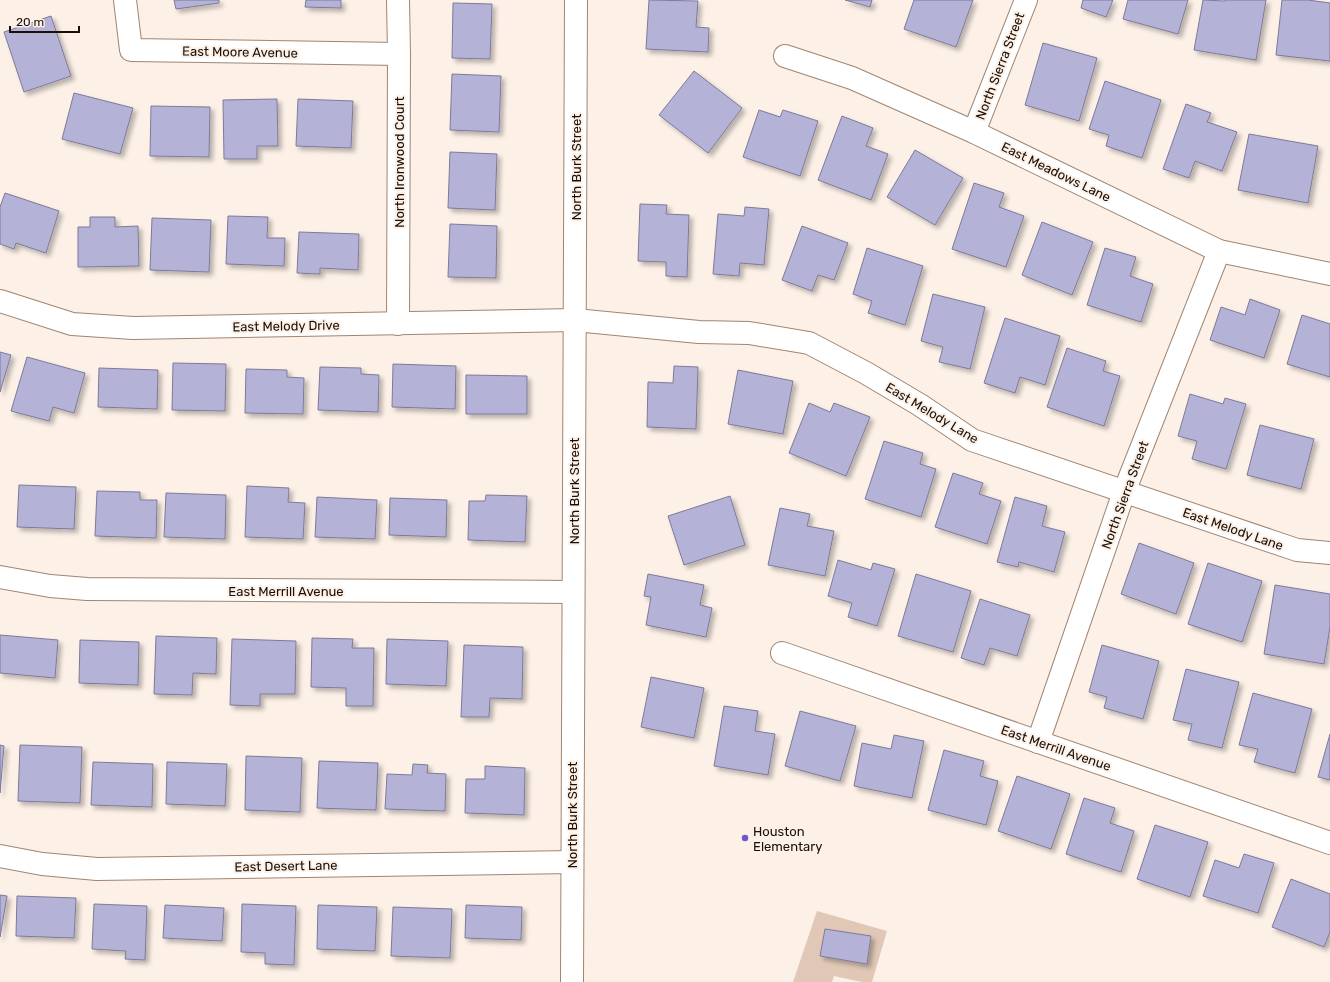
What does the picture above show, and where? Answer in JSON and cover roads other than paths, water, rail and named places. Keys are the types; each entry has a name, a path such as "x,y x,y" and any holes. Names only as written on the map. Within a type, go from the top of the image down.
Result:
{"street":[{"name":"East Moore Avenue","path":"125,0 131,50 399,54"},
{"name":"North Ironwood Court","path":"398,0 398,324"},
{"name":"North Burk Street","path":"572,982 576,0"},
{"name":"North Sierra Street","path":"974,132 1026,0"},
{"name":"East Meadows Lane","path":"785,56 852,78 974,132 1219,251 1330,274"},
{"name":"North Sierra Street","path":"1038,742 1124,492 1219,251"},
{"name":"East Melody Drive","path":"0,301 72,324 133,328 575,320"},
{"name":"East Melody Lane","path":"575,320 699,332 749,333 809,344 866,373 920,405 972,440 1297,550 1330,554"},
{"name":"East Merrill Avenue","path":"0,577 50,586 87,589 573,592"},
{"name":"East Merrill Avenue","path":"782,653 1330,843"},
{"name":"East Desert Lane","path":"0,856 42,864 97,869 572,862"}],"place":[{"name":"Houston Elementary","path":"745,838"}]}
